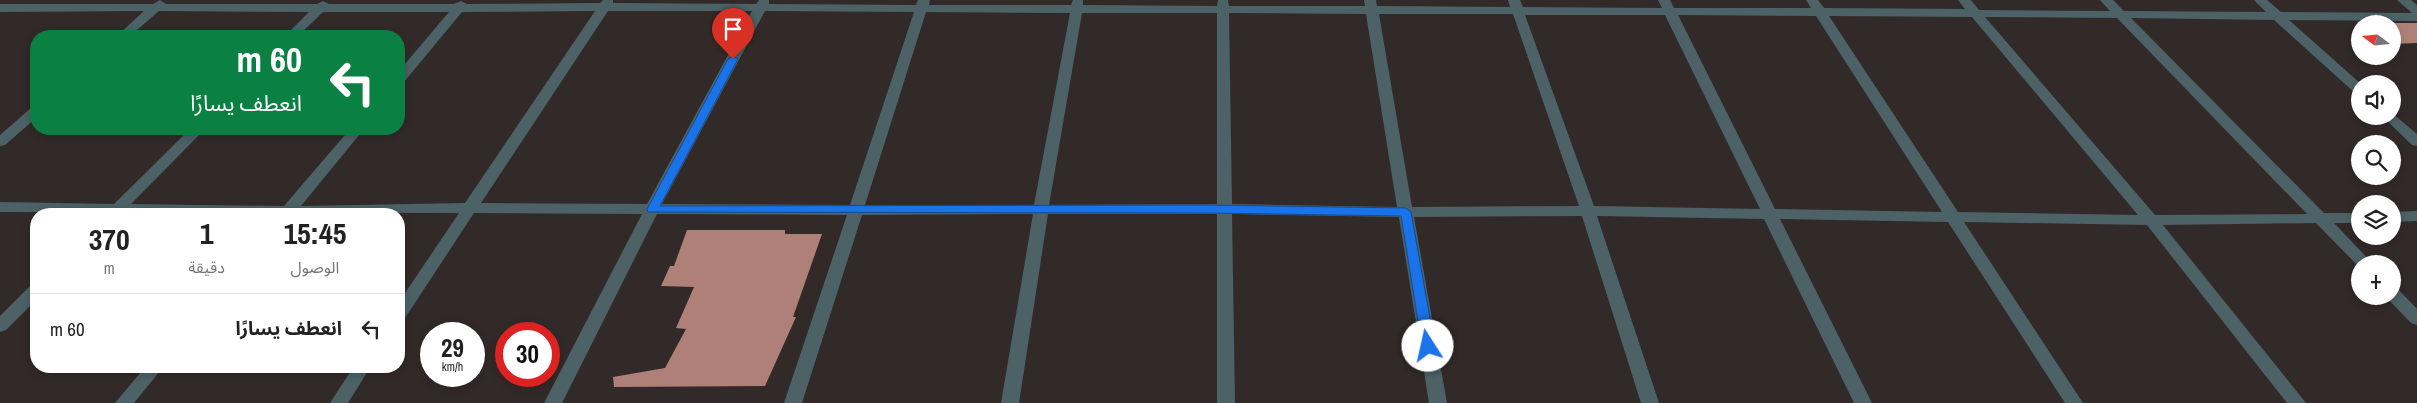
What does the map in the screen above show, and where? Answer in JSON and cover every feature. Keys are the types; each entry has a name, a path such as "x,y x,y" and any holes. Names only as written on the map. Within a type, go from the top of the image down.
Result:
{"street":[{"path":"0,8 11,0"},
{"path":"1964,0 2152,220 2297,403"},
{"path":"2106,0 2357,255"},
{"path":"2260,0 2351,82"},
{"path":"2403,0 2417,11"},
{"path":"0,8 161,3 1816,6 1975,13 2121,16 2417,18"},
{"path":"130,30 161,3"},
{"path":"297,30 324,4"},
{"path":"405,305 607,4"},
{"path":"553,403 652,209 762,4"},
{"path":"793,403 922,4"},
{"path":"405,72 461,5"},
{"path":"1010,403 1041,209 1077,5"},
{"path":"1223,5 1226,403"},
{"path":"1371,6 1438,403"},
{"path":"1516,6 1588,211 1650,403"},
{"path":"1666,6 1863,403"},
{"path":"1816,6 1951,217 2074,403"},
{"path":"0,142 30,116"},
{"path":"2399,125 2417,142"},
{"path":"118,208 192,135"},
{"path":"290,208 352,135"},
{"path":"0,207 30,208"},
{"path":"405,209 1224,209 1406,212 1588,211 2152,220 2351,218"},
{"path":"2401,217 2417,216"},
{"path":"0,326 30,296"},
{"path":"2401,302 2417,319"},
{"path":"124,403 150,373"},
{"path":"339,403 358,373"}],"building":[{"path":"2401,23 2417,23 2417,43 2401,44"},
{"path":"687,230 785,230 785,234 822,234 793,317 796,317 765,386 614,387 613,377 665,368 686,329 676,328 694,287 661,286 670,266 674,266"}],"route":[{"path":"733,59 652,209 1206,209 1406,212 1428,346"}]}
